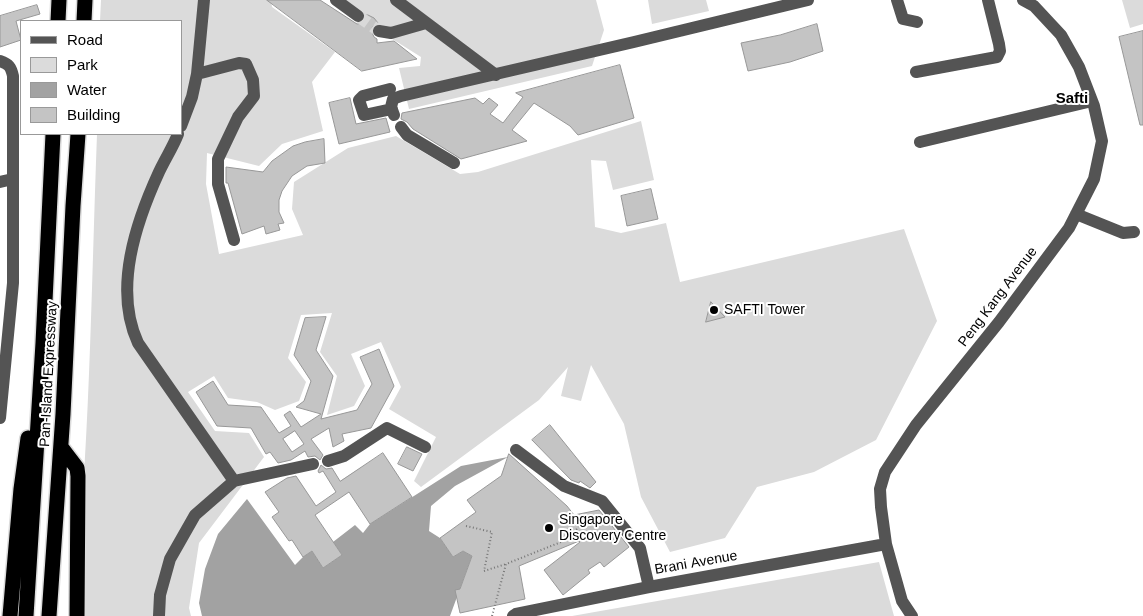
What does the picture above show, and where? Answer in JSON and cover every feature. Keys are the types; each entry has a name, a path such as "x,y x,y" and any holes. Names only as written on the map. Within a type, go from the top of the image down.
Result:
{"highway":[{"path":"58,20 59,0"},
{"path":"84,20 85,0"},
{"name":"Pan-Island Expressway","path":"26,616 43,343 53,135"},
{"name":"Pan-Island Expressway","path":"49,616 70,299 78,135"},
{"path":"10,616 20,489 43,343"},
{"path":"61,447 77,468 78,476 76,616"}],"lane":[{"path":"182,123 192,97 197,74 204,0"},
{"path":"336,0 358,16"},
{"path":"396,0 496,75"},
{"path":"390,89 363,96 359,100 364,114 393,112 391,102 393,99 401,96 808,0"},
{"path":"897,0 903,19 916,22"},
{"path":"916,72 996,57 1000,51 988,0"},
{"name":"Peng Kang Avenue","path":"912,616 902,601 886,544 880,507 880,489 885,472 916,425 1005,314 1069,228 1094,179 1102,141 1092,101 1079,67 1061,35 1031,2"},
{"path":"379,31 391,34 426,23"},
{"path":"0,61 11,68 13,76 13,267 6,285 0,418"},
{"path":"197,74 239,62 246,64 253,80 254,96 238,117 218,160 218,184 234,240"},
{"path":"920,142 1092,101"},
{"path":"401,127 407,135 454,163"},
{"path":"178,135 159,172 134,236 130,264 128,305 133,331 138,342 234,481"},
{"path":"0,182 13,179"},
{"path":"1076,214 1123,233 1134,232"},
{"path":"0,263 13,267"},
{"path":"328,461 344,456 387,428 425,447"},
{"path":"516,450 564,486 602,501 640,548 649,587"},
{"path":"159,616 160,594 170,559 195,515 234,481 313,464"},
{"name":"Brani Avenue","path":"513,616 649,587 886,544"}],"path":[{"path":"466,526 492,532 484,571 566,540 591,515"},
{"path":"492,616 506,564"}],"green space":[{"path":"101,0 271,0 272,7 335,52 312,82 323,131 282,144 259,166 207,153 206,184 219,254 303,235 292,209 294,182 348,148 396,136 460,174 478,172 641,121 654,180 613,190 606,161 591,160 595,227 621,233 666,223 680,282 904,229 937,321 876,440 814,472 757,487 725,538 670,552 641,497 624,424 591,365 581,401 561,396 568,367 539,400 421,487 414,481 436,437 389,409 401,387 381,342 351,354 365,386 354,406 327,415 337,376 320,352 332,313 301,315 288,358 306,382 299,401 275,410 257,402 228,398 214,376 188,392 215,431 249,433 264,457 199,543 189,608 191,616 72,616 83,496 97,135 182,135 182,20 100,20"},
{"path":"330,0 596,0 604,30 592,66 409,109 399,68 420,66 421,57"},
{"path":"648,0 706,0 709,11 652,24"},
{"path":"1122,0 1143,0 1143,24 1130,28"},
{"path":"879,562 894,616 572,616"}],"water":[{"path":"508,457 455,486 431,506 429,531 440,538 453,557 463,551 472,556 450,616 202,616 199,603 205,569 218,534 247,499 295,565 312,551 323,568 342,555 333,542 355,525 363,533 370,524 461,466"}],"building":[{"path":"267,0 320,0 357,24 362,23 366,15 368,15 378,23 371,30 377,39 377,43 394,41 417,59 362,71"},
{"path":"37,5 40,14 16,21 20,40 0,47 0,16"},
{"path":"817,24 823,51 790,62 748,71 741,43 780,35"},
{"path":"1143,31 1143,125 1140,125 1119,37"},
{"path":"620,65 634,118 578,135 570,126 534,103 512,130 527,141 461,159 413,129 407,122 401,119 402,113 475,98 483,104 489,98 498,105 490,114 503,123 523,97 516,93"},
{"path":"350,98 356,124 386,118 390,132 339,144 329,103"},
{"path":"324,139 325,163 307,166 292,176 282,191 279,200 279,212 284,223 278,224 280,230 266,234 264,226 242,234 228,183 226,183 226,167 263,172 272,161 293,146"},
{"path":"651,189 658,219 627,226 621,196"},
{"name":"SAFTI Tower","path":"711,302 725,317 706,322"},
{"path":"326,317 316,350 333,376 321,419 357,410 372,384 360,357 379,349 394,386 371,428 342,434 344,441 333,447 329,428 311,439 323,455 320,460 315,456 308,457 305,451 291,460 278,463 270,452 266,454 251,428 217,426 196,392 213,381 228,405 261,407 279,433 291,426 284,415 290,411 301,427 321,414 296,407 304,401 311,381 294,355 305,318","holes":["295,431 304,444 292,452 283,439"]},
{"path":"550,425 596,482 590,488 580,481 579,483 571,480 532,440"},
{"path":"407,447 422,454 413,471 398,464"},
{"path":"383,453 412,497 370,524 349,492 315,515 342,555 323,568 312,551 303,557 292,540 289,541 272,517 279,512 265,492 287,478 296,476 316,506 336,492 323,471 319,473 321,465 326,469 332,468 340,481"},
{"name":"Singapore Discovery Centre","path":"509,454 567,506 574,515 599,510 629,547 604,567 600,562 588,570 590,573 563,595 544,570 579,541 519,566 525,599 460,613 455,590 460,589 472,556 463,551 453,557 440,538 476,512 467,500 501,476"}],"tunnel":[{"path":"358,16 379,31"}],"place":[{"name":"SAFTI Tower","path":"714,310"},
{"name":"Singapore Discovery Centre","path":"549,528"}],"district":[{"name":"Safti","path":"1072,99"}]}
